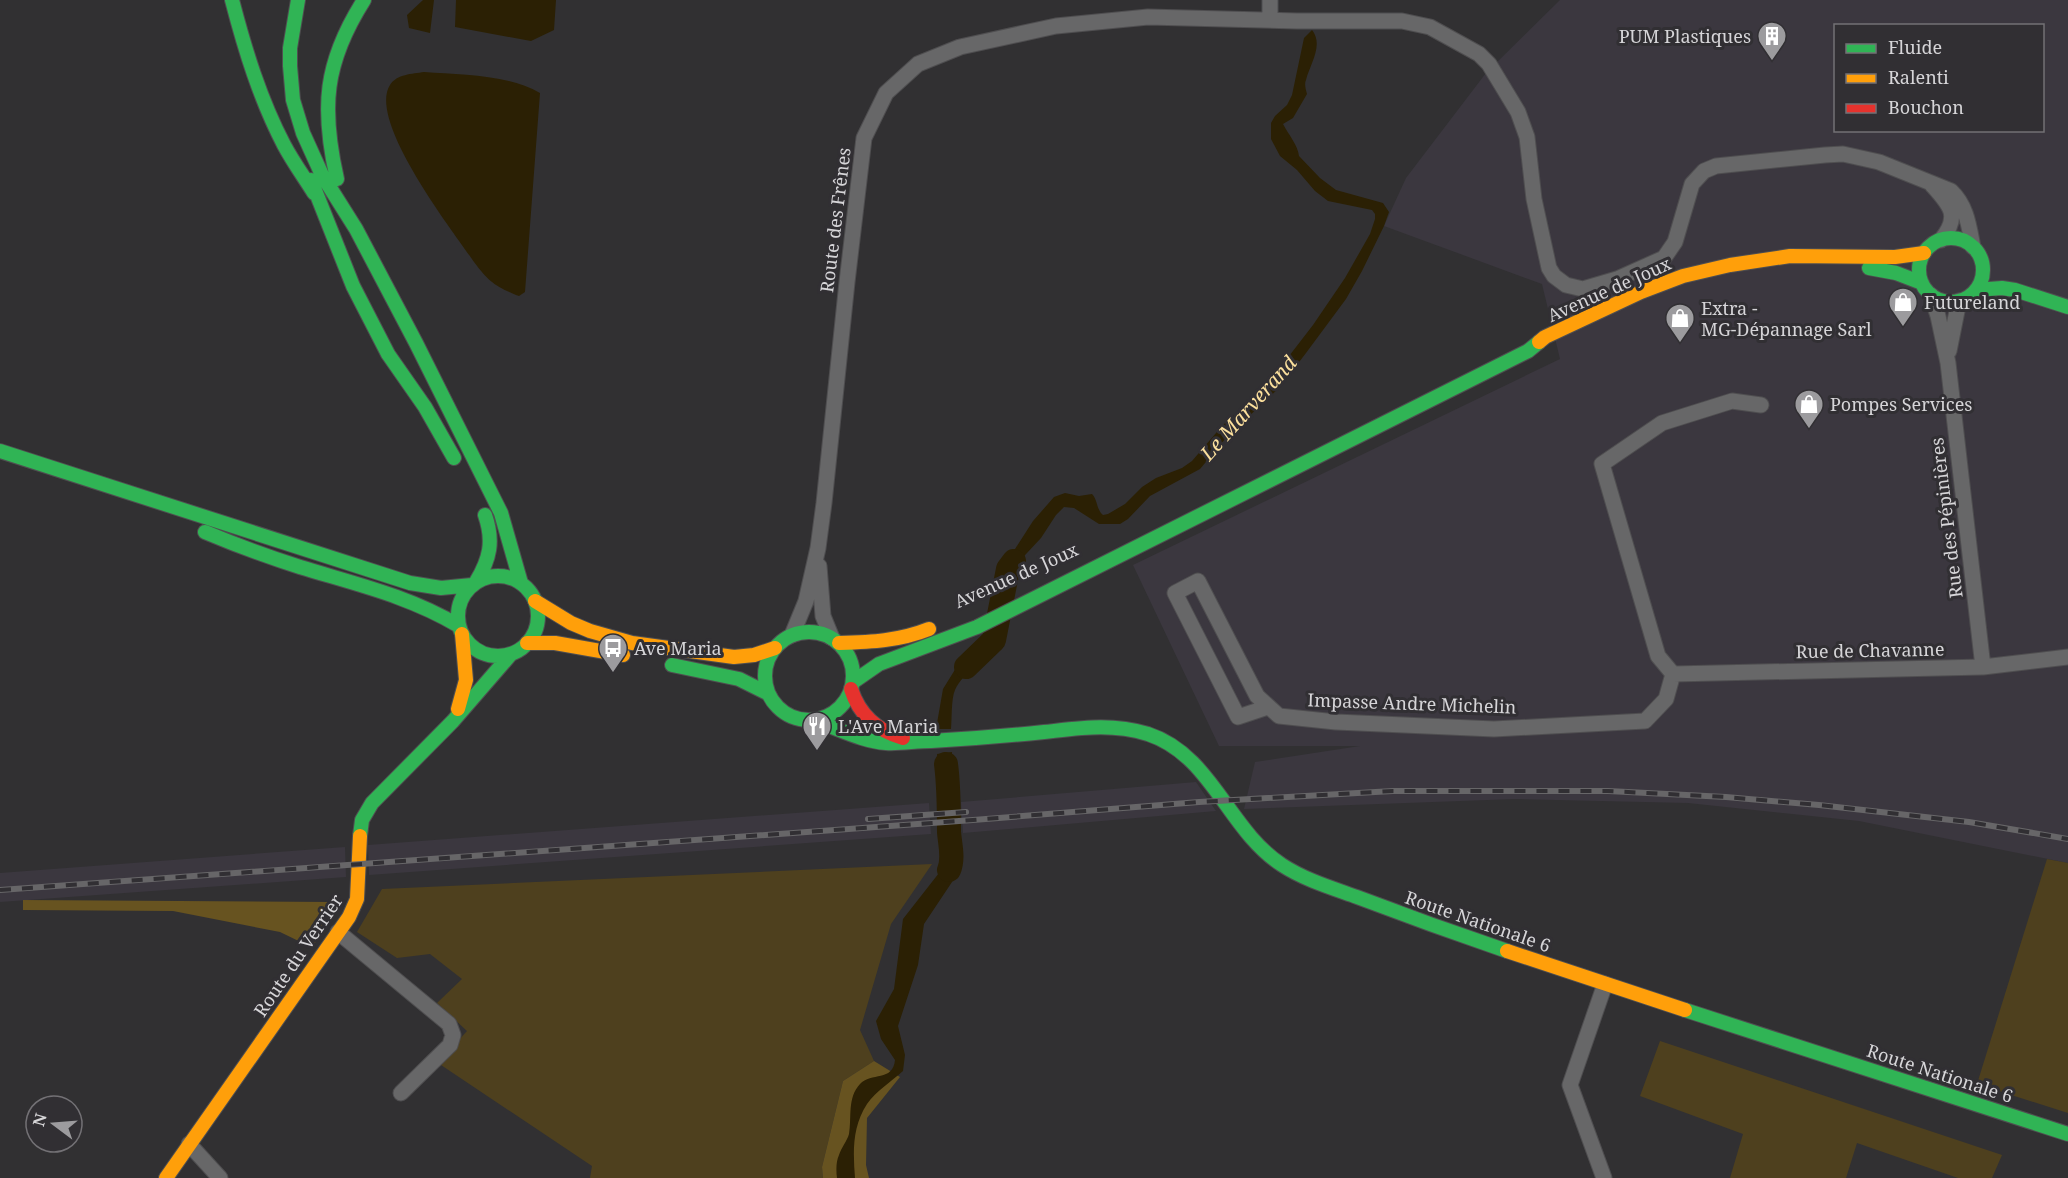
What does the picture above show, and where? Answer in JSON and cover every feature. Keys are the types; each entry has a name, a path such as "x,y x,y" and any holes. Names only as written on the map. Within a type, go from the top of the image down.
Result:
{"main road":[{"path":"232,0 255,80 267,109 285,146 318,200"},
{"path":"290,0 282,53 283,87 289,118 318,200 353,286 383,344 425,407 461,472"},
{"path":"298,0 292,30 290,66 297,117 322,175 356,229 501,513 521,583"},
{"path":"356,229 331,156 326,111 329,83 336,54 350,22 364,0"},
{"path":"1927,289 1919,268 1924,253 1941,240 1960,240 1997,270"},
{"name":"Avenue de Joux","path":"852,686 862,673 876,665 977,627 1125,543 1202,515 1528,351 1545,337 1641,292 1683,276 1730,265 1790,256 1895,256 1924,253"},
{"path":"1806,270 1869,268 1891,270 1905,274 1940,300 1959,301 1976,290 1981,281 1983,271 1977,254"},
{"name":"Avenue de Joux","path":"1528,351 1547,349 1582,331 1686,289 1726,277 1773,273"},
{"path":"2012,276 2068,294"},
{"path":"1976,290 2008,289 2068,307"},
{"path":"0,451 140,498 410,583 455,589 474,584 484,578 503,576 521,583 527,588 535,602 538,612 534,634 527,643 511,654 501,656 483,653 474,648 461,630 445,617 382,590 267,557 190,526 0,465"},
{"path":"461,630 459,608 466,592 485,568 492,548 490,528 478,502"},
{"name":"Avenue de Joux","path":"836,641 869,643 911,636 1021,600"},
{"path":"535,602 548,612 586,629 640,644 698,653 742,657 761,654 775,648 792,635 813,632 836,641 848,654 852,668 852,686 840,707 823,718 812,720 799,719 776,706 766,683 769,658 775,648"},
{"name":"Route du Verrier","path":"453,720 465,692 468,674 461,630"},
{"path":"527,643 555,643 633,657"},
{"name":"Route du Verrier","path":"166,1178 348,917 357,898 362,820 372,803 453,720 511,654"},
{"path":"654,661 739,679 769,694"},
{"name":"Route Nationale 6","path":"852,686 854,700 871,722 897,737 920,741"},
{"name":"Route Nationale 6","path":"812,720 871,741 963,739 1093,727 1122,727 1150,735 1179,749 1194,763 1252,838 1282,865 1319,883 1418,920 1605,984 2068,1134"}],"street":[{"path":"1270,0 1270,20"},
{"name":"Route des Frênes","path":"792,635 806,601 818,548 864,138 886,93 918,64 960,47 1056,26 1148,17 1414,22 1457,40 1479,54 1489,64 1518,112 1527,137 1534,199 1549,268 1560,281 1574,288 1583,289 1617,279 1664,258 1676,243 1692,184 1704,171 1716,166 1825,154 1843,154 1879,162 1951,191 1959,198 1966,213 1977,254"},
{"name":"Route des Frênes","path":"1930,183 1952,211 1952,222 1941,240"},
{"name":"Rue des Pépinières","path":"1927,289 1938,316 1948,363 1983,667"},
{"name":"Rue des Pépinières","path":"1948,363 1959,301"},
{"path":"1673,674 1658,656 1602,464 1662,423 1732,401 1761,405"},
{"name":"Route des Frênes","path":"818,548 823,616 836,641"},
{"path":"1198,581 1257,696 1268,707 1239,717 1175,593 1198,581"},
{"name":"Rue de Chavanne","path":"1673,674 1983,667 2068,657"},
{"name":"Impasse Andre Michelin","path":"1268,707 1279,716 1336,722 1494,729 1644,721 1666,699 1673,674"},
{"path":"338,932 449,1024 453,1035 450,1045 401,1093"},
{"path":"1604,1178 1570,1085 1605,984"},
{"path":"189,1144 220,1178"}],"shaded area":[{"path":"1560,0 2068,0 2068,863 1859,821 1688,803 1515,799 1244,809 1255,762 1360,746 1219,746 1133,565 1560,359 1542,284 1384,226 1406,178 1486,73"},
{"path":"1196,782 1216,811 963,833 961,802"},
{"path":"929,803 931,834 369,875 368,845"},
{"path":"345,847 346,877 0,902 0,873"},
{"path":"2047,859 2068,863 2068,1113 1977,1084"},
{"path":"932,864 891,924 860,1030 874,1061 843,1081 822,1167 823,1178 590,1178 592,1166 438,1063 467,1031 437,1003 462,979 430,954 397,958 357,932 382,889"},
{"path":"23,900 332,902 313,948 280,932 173,911 23,910"},
{"path":"1660,1041 2002,1155 1992,1178 1958,1178 1857,1143 1846,1178 1730,1178 1743,1134 1640,1096"},
{"path":"874,1061 900,1077 867,1118 866,1165 869,1178 823,1178 822,1167 843,1081"}],"water":[{"path":"423,0 434,0 430,33 409,28 407,15"},
{"path":"456,0 556,0 554,30 531,41 455,27"},
{"path":"1312,30 1317,42 1315,55 1305,82 1307,94 1293,118 1283,124 1299,156 1320,178 1336,190 1383,203 1389,212 1362,271 1346,299 1280,387 1226,438 1200,469 1150,496 1128,519 1120,524 1099,524 1074,508 1064,507 1041,538 1014,567 1012,579 1015,587 994,596 991,593 1004,565 1033,521 1054,497 1065,493 1079,496 1092,494 1101,513 1108,514 1125,504 1142,487 1156,478 1182,468 1192,461 1222,426 1266,386 1313,325 1345,278 1370,234 1375,219 1372,210 1328,201 1280,156 1271,139 1271,123 1287,105 1292,95 1304,38"},
{"path":"424,72 499,79 540,93 525,292 519,296 504,290 479,269 432,202 401,149 390,123 386,102 390,85 401,77"},
{"path":"986,642 991,644 988,651 955,690 951,729 936,729 943,689 956,668"},
{"path":"952,752 954,795 941,796 937,754"},
{"path":"959,839 959,863 956,876 924,924 918,965 898,1026 905,1055 903,1071 875,1095 862,1113 855,1140 855,1178 837,1178 837,1160 849,1134 853,1095 865,1080 890,1071 895,1060 881,1039 876,1021 894,989 903,919 939,873 946,857 945,840"}],"waterway":[{"name":"Le Marverand","path":"966,667 994,640 1008,569 1014,561"},
{"name":"Le Marverand","path":"946,764 951,856 949,870"}],"railway":[{"path":"0,890 1199,802 1393,791 1608,791 1726,797 1969,822 2068,839"},
{"path":"868,819 966,812"}],"traffic: fast":[{"path":"232,0 260,92 275,128 314,193"},
{"path":"298,0 290,48 290,66 293,100 303,133 322,175 356,229 416,343 501,513 521,583"},
{"path":"337,179 329,130 330,86 341,45 364,0"},
{"path":"311,180 353,286 388,354 425,407 454,458"},
{"path":"1951,238 1969,244 1977,252 1983,270 1977,288 1969,296 1951,302 1933,296 1925,288 1919,270 1925,252 1933,244 1951,238"},
{"path":"1869,268 1896,273 1922,283"},
{"path":"1976,290 2002,288 2015,290 2068,307"},
{"path":"853,682 879,664 977,627 1528,351 1539,342"},
{"path":"0,451 410,583 441,588 472,585"},
{"path":"476,582 485,565 489,550 488,524 485,515"},
{"path":"205,532 276,559 401,599 459,626"},
{"path":"498,576 513,579 526,588 535,601 538,616 535,631 526,644 513,653 498,656 483,653 470,644 461,631 458,616 461,601 470,588 483,579 498,576"},
{"path":"809,632 826,635 840,645 850,659 853,676 850,693 840,707 826,717 809,720 792,717 778,707 768,693 765,676 768,659 778,645 792,635 809,632"},
{"path":"360,836 362,820 372,803 453,721 511,654"},
{"path":"672,665 739,679 769,694"},
{"path":"812,720 857,737 886,743 1016,735 1096,727 1121,728 1148,734 1170,744 1188,758 1204,775 1247,833 1282,865 1319,883 1507,951"},
{"path":"1685,1010 2068,1134"}],"traffic: slow":[{"path":"1539,342 1545,337 1641,292 1683,276 1730,265 1790,256 1895,257 1924,253"},
{"path":"535,601 571,623 632,643 734,657 754,655 775,648"},
{"path":"839,643 896,638 929,629"},
{"path":"458,709 466,680 462,634"},
{"path":"527,643 555,643 623,655"},
{"path":"166,1178 349,917 357,899 360,836"},
{"path":"1507,951 1685,1010"}],"traffic: jam":[{"path":"851,689 854,698 870,720 885,731 903,738"}],"place":[{"name":"PUM Plastiques","path":"1772,62"},
{"name":"Futureland","path":"1903,328"},
{"name":"Extra - MG-Dépannage Sarl","path":"1680,344"},
{"name":"Pompes Services","path":"1809,430"},
{"name":"Ave Maria","path":"613,674"},
{"name":"L'Ave Maria","path":"817,752"}]}
